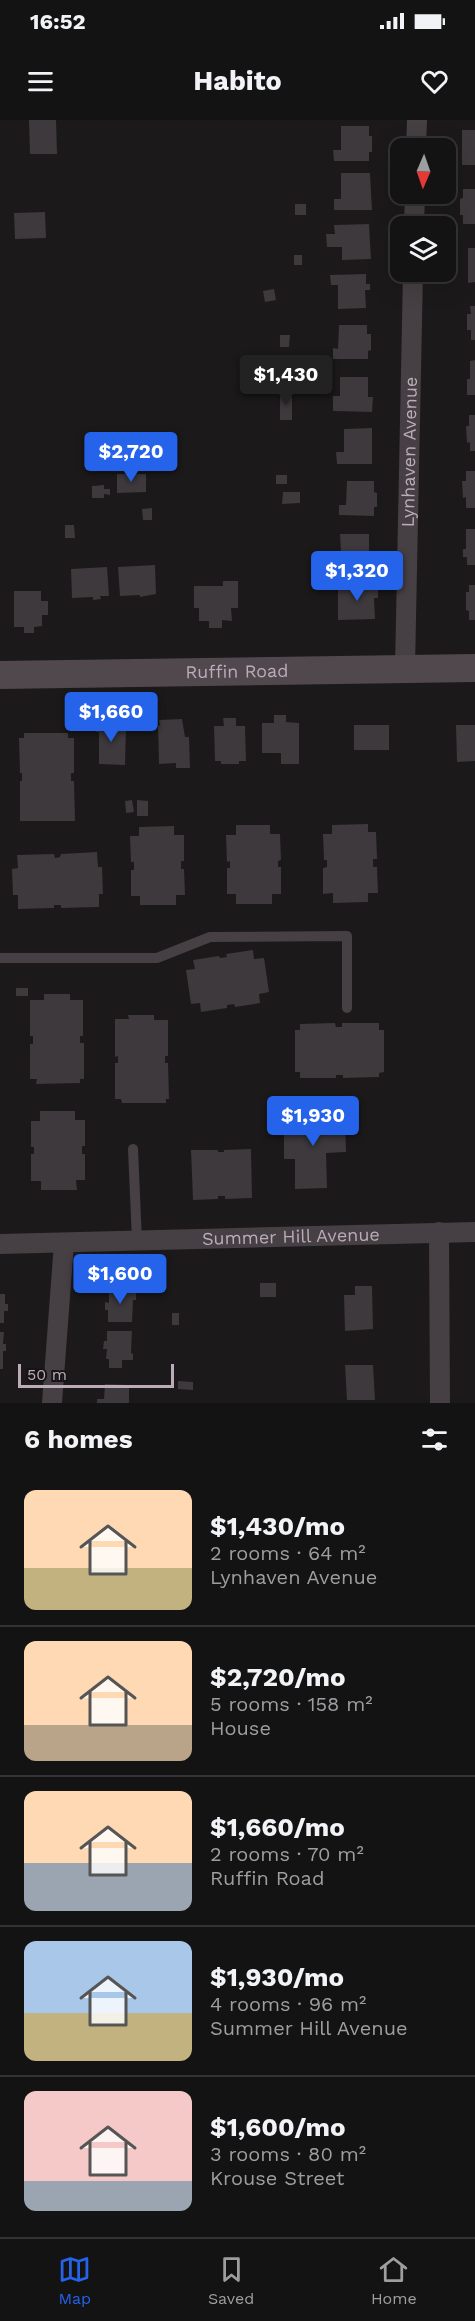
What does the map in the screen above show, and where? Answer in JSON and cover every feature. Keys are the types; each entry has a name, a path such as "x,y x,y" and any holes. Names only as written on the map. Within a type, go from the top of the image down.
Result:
{"street":[{"path":"416,138 417,120"},
{"name":"Lynhaven Avenue","path":"405,668 413,282"},
{"name":"Ruffin Road","path":"0,675 475,668"},
{"path":"439,1232 440,1403"},
{"name":"Summer Hill Avenue","path":"0,1244 475,1232"},
{"path":"52,1403 64,1243"}],"lane":[{"path":"0,958 157,958 210,937 347,936 347,1008"},
{"path":"133,1149 137,1241"}],"building":[{"path":"29,120 56,120 57,154 30,154"},
{"path":"341,126 369,126 369,136 372,136 372,152 369,152 369,161 334,161 333,150 341,150"},
{"path":"462,130 475,130 475,165 462,165"},
{"path":"341,173 370,173 372,210 334,210 334,199 341,199"},
{"path":"463,189 475,189 475,224 463,224 463,215 460,215 460,199 463,198"},
{"path":"295,204 306,204 306,215 295,215"},
{"path":"45,212 46,238 15,239 14,213"},
{"path":"369,224 371,259 342,260 342,247 327,247 326,234 335,234 334,225"},
{"path":"468,248 475,248 475,282 468,283"},
{"path":"294,255 302,255 302,265 294,265"},
{"path":"366,274 366,284 370,284 370,290 365,290 366,308 338,309 338,285 331,285 330,275"},
{"path":"274,289 276,300 265,302 263,291"},
{"path":"470,306 475,306 475,340 471,340 471,330 467,330 467,314 471,314"},
{"path":"339,325 367,325 367,334 371,334 371,350 368,351 368,359 333,359 333,348 338,349"},
{"path":"280,335 290,335 289,347 280,347"},
{"path":"475,360 475,395 467,395 470,361"},
{"path":"340,377 368,377 368,397 373,397 372,412 333,411 333,396 340,396"},
{"path":"282,389 290,390 292,420 280,420"},
{"path":"469,415 475,415 475,451 470,451 470,442 467,443 466,426 469,426"},
{"path":"372,428 372,464 337,464 336,452 344,452 344,429"},
{"path":"466,471 475,471 475,508 466,508 466,497 463,498 462,481 466,481"},
{"path":"117,474 146,474 146,492 117,493"},
{"path":"276,475 287,475 287,484 276,484"},
{"path":"347,481 374,481 377,507 374,507 374,516 339,515 339,505 346,505"},
{"path":"104,485 104,489 110,489 110,495 104,494 104,498 92,498 92,486"},
{"path":"283,492 300,492 300,503 282,504"},
{"path":"152,508 152,520 143,520 142,509"},
{"path":"65,525 74,525 75,538 65,538"},
{"path":"466,529 475,529 475,565 467,565 467,557 463,557 463,549 466,549"},
{"path":"340,534 369,534 369,569 326,569 326,559 331,559 331,554 341,553"},
{"path":"155,565 156,594 140,597 140,595 120,596 118,567"},
{"path":"107,567 109,596 100,596 101,599 93,600 93,597 72,598 71,569"},
{"path":"223,581 238,581 238,608 231,608 232,621 222,620 222,628 209,628 209,621 199,621 199,608 194,608 194,586 223,586"},
{"path":"469,585 475,585 475,620 469,620 469,611 466,610 466,592 469,592"},
{"path":"338,586 378,586 378,598 374,598 375,619 338,620"},
{"path":"14,591 41,591 41,601 48,601 48,615 42,615 42,626 34,627 34,633 24,633 24,627 14,627"},
{"path":"274,715 286,715 286,722 299,723 299,764 281,764 281,753 262,753 262,723 274,723"},
{"path":"223,718 236,718 236,726 245,726 246,761 239,761 239,764 221,764 221,761 215,761 214,726 224,726"},
{"path":"182,719 185,737 189,737 190,768 176,768 176,763 159,764 159,720"},
{"path":"96,721 114,722 114,726 126,727 125,765 99,764 99,732 96,732"},
{"path":"354,725 389,725 389,750 354,750"},
{"path":"456,725 475,725 475,761 457,762"},
{"path":"24,733 68,733 68,738 74,738 74,773 71,773 71,781 74,781 75,821 20,821 22,773 20,773 19,738 24,738"},
{"path":"132,800 134,812 126,813 125,801"},
{"path":"137,800 148,801 148,816 137,816"},
{"path":"368,824 368,832 376,832 377,859 373,859 373,867 377,867 378,893 368,893 368,902 333,903 333,893 323,894 323,868 327,867 327,860 324,860 323,834 332,834 332,825"},
{"path":"236,825 270,825 270,834 280,834 281,860 278,861 278,867 281,867 281,894 272,894 272,904 236,904 236,894 227,894 227,868 230,868 230,861 227,862 226,835 236,835"},
{"path":"174,826 174,835 184,835 184,861 181,861 181,869 184,869 185,895 176,895 176,905 140,905 140,896 131,896 131,870 134,870 134,862 131,862 130,836 139,836 139,827"},
{"path":"97,852 98,867 102,867 103,894 99,894 99,907 61,908 61,905 54,905 54,908 18,909 18,895 13,895 12,869 18,868 17,855 54,854 55,858 60,857 61,854"},
{"path":"253,950 254,959 264,958 269,992 259,994 260,1003 235,1007 234,1004 227,1005 227,1008 201,1012 200,1003 191,1004 186,970 195,969 193,960 227,957 226,954"},
{"path":"16,988 28,988 28,996 16,996"},
{"path":"44,994 70,994 70,1000 83,1000 83,1036 80,1036 80,1043 84,1043 84,1079 80,1079 80,1083 36,1084 37,1079 30,1079 30,1044 33,1044 33,1036 30,1036 30,1000 44,1000"},
{"path":"128,1015 154,1015 154,1020 168,1020 168,1056 165,1056 165,1063 168,1063 169,1099 166,1099 166,1103 122,1103 121,1099 115,1099 115,1063 118,1063 118,1056 115,1057 115,1019 129,1019"},
{"path":"335,1023 336,1027 342,1027 342,1023 379,1023 379,1030 384,1030 384,1072 379,1073 379,1077 343,1078 343,1075 336,1075 336,1078 300,1078 300,1072 295,1072 295,1030 300,1030 300,1024"},
{"path":"40,1111 75,1111 75,1120 85,1120 85,1146 82,1146 82,1154 85,1154 85,1180 76,1180 77,1190 41,1190 41,1181 31,1181 31,1154 34,1154 34,1147 31,1147 31,1121 40,1121"},
{"path":"345,1117 346,1152 326,1153 327,1188 295,1189 295,1159 284,1159 284,1118"},
{"path":"251,1149 252,1198 225,1199 225,1196 218,1196 218,1199 193,1200 191,1150 224,1152 224,1150"},
{"path":"260,1283 276,1283 276,1297 260,1297"},
{"path":"112,1284 125,1284 125,1293 136,1293 136,1300 133,1300 132,1322 108,1322 105,1302 109,1303"},
{"path":"355,1286 372,1286 373,1329 345,1331 344,1295 355,1295"},
{"path":"0,1294 5,1294 5,1304 8,1304 8,1311 4,1311 4,1323 0,1323"},
{"path":"172,1313 179,1313 179,1325 172,1325"},
{"path":"107,1331 132,1331 133,1360 122,1360 122,1368 109,1368 109,1359 106,1359 107,1349 103,1349 104,1341 107,1341"},
{"path":"0,1332 4,1332 3,1344 6,1344 6,1351 3,1351 3,1369 0,1369"},
{"path":"345,1365 373,1365 375,1400 347,1400"},
{"path":"178,1381 193,1382 193,1390 178,1389"},
{"path":"105,1384 129,1385 129,1403 97,1403 97,1399 104,1399"}]}
